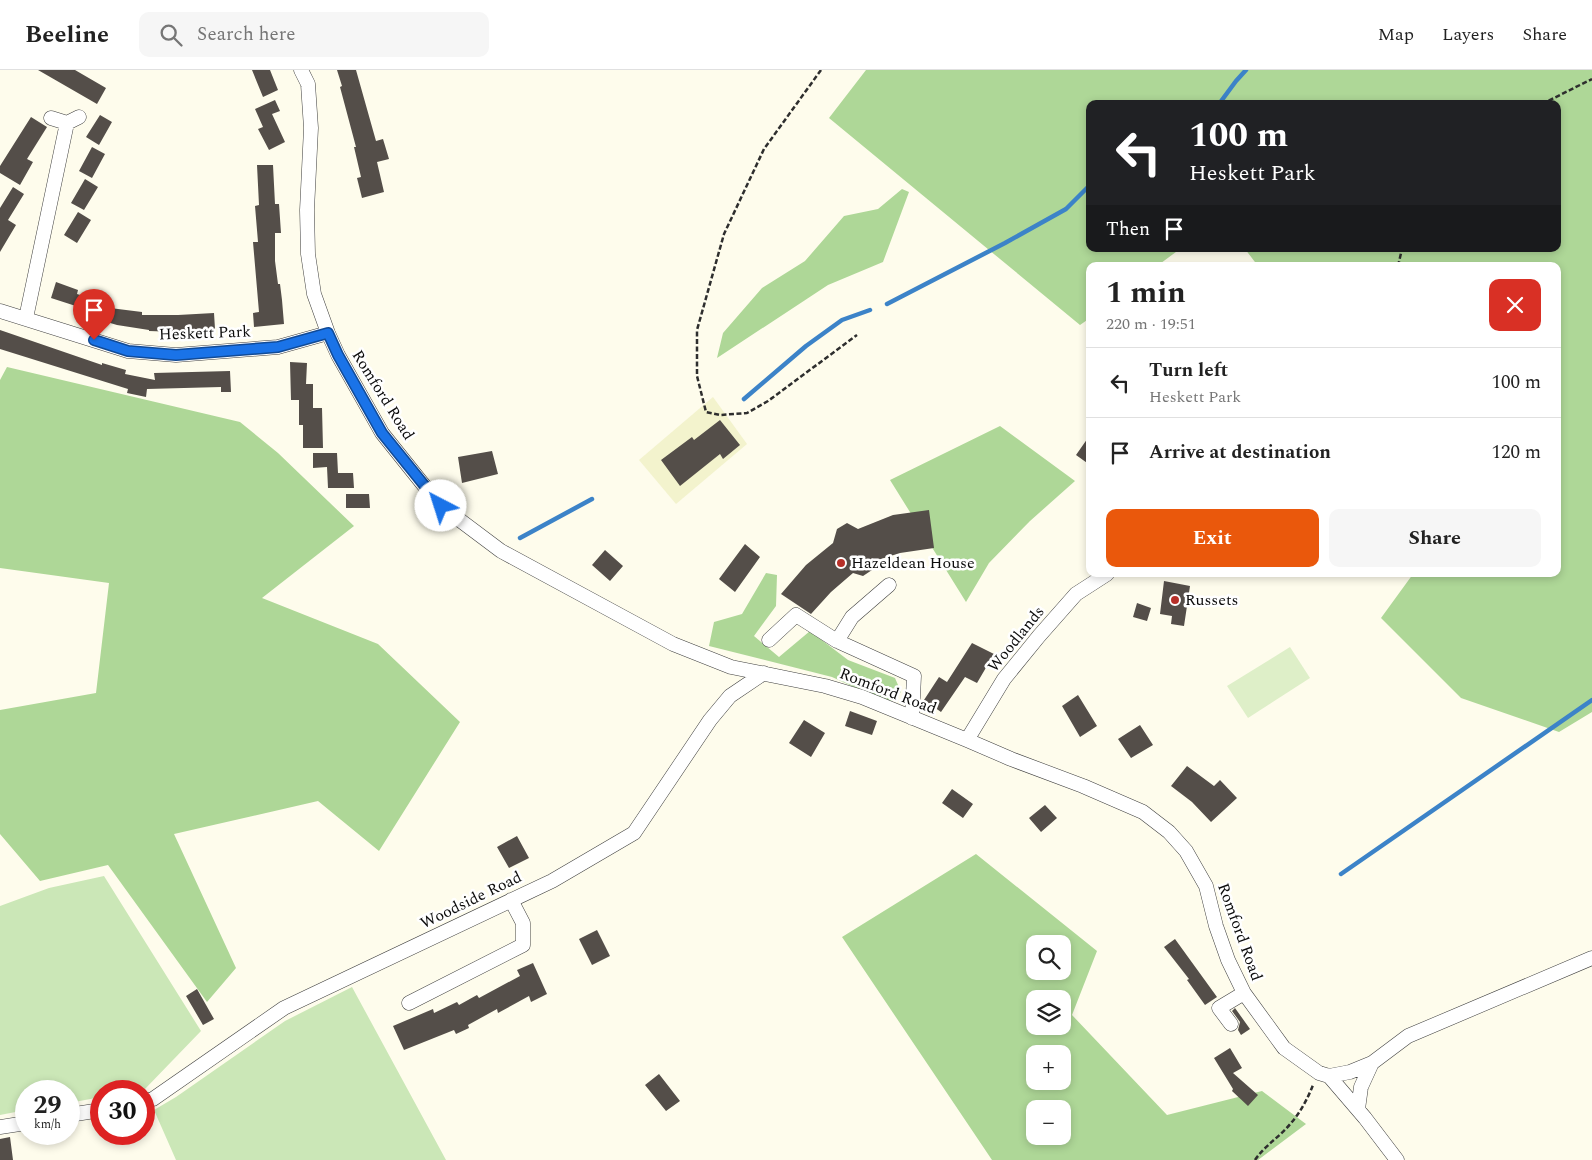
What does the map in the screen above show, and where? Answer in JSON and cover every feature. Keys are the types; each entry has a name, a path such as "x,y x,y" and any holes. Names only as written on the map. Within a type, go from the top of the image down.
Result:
{"street":[{"name":"Romford Road","path":"301,70 308,84 312,128 307,210 308,254 314,294 338,355 382,433 441,506 501,551 673,644 731,667 825,686 862,697 1011,759 1083,786 1142,812 1169,832 1186,851 1206,886 1216,926 1228,960 1244,993 1284,1048 1324,1074 1358,1109 1397,1160"},
{"path":"26,318 73,120 51,118"},
{"name":"Heskett Park","path":"0,310 128,351 176,355 278,347 328,333"},
{"name":"Woodlands","path":"967,740 1004,679 1039,636 1076,594 1102,577"},
{"path":"837,641 852,617 889,585"},
{"path":"769,640 796,615 837,641 914,676 912,718"},
{"name":"Woodside Road","path":"155,1098 284,1008 552,881 634,834 710,720 730,696 764,673"},
{"path":"408,1003 523,945 524,923 511,900"},
{"path":"1324,1074 1350,1072 1372,1063 1408,1036 1592,958"},
{"path":"1231,1024 1219,1008 1244,993"},
{"path":"1358,1109 1361,1087 1372,1063"},
{"path":"0,1127 15,1124"}],"path":[{"path":"821,70 764,149 724,234 697,330 697,376 706,412 720,416 747,413 768,401 857,335"},
{"path":"1550,100 1592,79"},
{"path":"1255,1160 1262,1149 1292,1123 1324,1074"}],"green space":[{"path":"866,70 1592,70 1592,712 1559,732 1461,698 1381,618 1411,577 1561,577 1561,262 1255,262 1247,252 1561,252 1561,100 1086,100 1086,252 1176,252 1162,262 1086,262 1086,321 1080,325 829,118"},
{"path":"902,189 909,192 883,262 828,285 717,358 723,333 762,288 805,261 844,216 878,209"},
{"path":"7,367 240,422 278,453 354,526 262,598 378,644 460,722 379,851 318,801 174,834 236,968 207,1002 108,865 40,881 0,834 0,710 96,693 109,583 0,568 0,380"},
{"path":"713,397 747,444 676,504 639,460"},
{"path":"1000,426 1075,481 1030,521 989,563 966,602 890,480"},
{"path":"766,573 777,575 776,606 754,636 779,657 810,631 848,660 895,678 901,692 889,703 832,677 709,646 714,622 742,614"},
{"path":"1290,647 1310,678 1248,718 1227,686"},
{"path":"976,854 1097,951 1072,1015 1167,1115 1262,1091 1306,1124 1258,1160 992,1160 842,937"},
{"path":"104,876 201,1031 154,1080 90,1080 90,1099 80,1101 80,1080 15,1080 15,1112 0,1115 0,906 49,888"},
{"path":"352,987 446,1160 176,1160 155,1109 176,1097 285,1021"}],"building":[{"path":"38,70 75,70 106,88 97,104"},
{"path":"252,70 270,70 278,90 263,97"},
{"path":"337,70 356,70 376,141 383,139 389,159 377,162 384,192 362,198 357,178 361,177 354,147 356,147"},
{"path":"275,100 280,111 272,114 285,142 269,150 258,129 263,127 255,109"},
{"path":"100,115 112,122 99,145 86,137"},
{"path":"31,117 47,127 27,159 33,162 20,185 0,173 0,166"},
{"path":"92,147 105,154 92,178 79,171"},
{"path":"257,165 273,165 275,204 279,204 281,233 275,233 275,261 278,284 280,284 284,324 254,327 253,313 259,312 253,242 258,242 255,206 259,205"},
{"path":"85,179 98,187 84,210 71,203"},
{"path":"13,187 24,194 8,220 16,225 0,252 0,208"},
{"path":"78,212 91,220 77,243 64,235"},
{"path":"56,282 78,290 77,294 111,305 110,308 142,312 142,315 214,313 215,329 177,332 149,331 117,325 80,314 82,308 51,298"},
{"path":"0,330 102,365 102,363 126,370 125,374 155,380 154,373 230,371 231,392 221,392 221,387 147,389 146,397 127,393 128,389 0,349"},
{"path":"290,362 307,363 306,384 313,384 313,408 322,408 323,448 303,448 303,425 299,425 299,400 291,400"},
{"path":"720,420 740,445 723,459 720,454 680,486 661,460 692,437 694,440"},
{"path":"1086,441 1086,462 1076,455"},
{"path":"492,451 498,474 462,483 458,457"},
{"path":"313,453 337,453 338,473 353,473 354,488 328,488 327,467 313,468"},
{"path":"346,494 369,494 370,508 346,508"},
{"name":"Hazeldean House","path":"929,510 934,548 900,553 875,561 872,570 863,576 853,573 831,592 811,614 781,594 806,565 833,543 837,529 847,523 858,529 893,515"},
{"path":"745,544 760,557 735,592 719,579"},
{"path":"605,550 623,566 610,581 592,565"},
{"name":"Russets","path":"1164,581 1190,586 1184,626 1171,624 1172,616 1160,614"},
{"path":"1137,603 1151,608 1147,621 1133,617"},
{"path":"972,643 994,654 977,683 965,677 941,712 924,700 939,677 947,682"},
{"path":"1078,695 1097,726 1080,737 1062,706"},
{"path":"850,711 877,721 872,735 845,726"},
{"path":"804,720 825,733 811,757 789,743"},
{"path":"1140,725 1153,745 1131,758 1118,739"},
{"path":"1187,766 1214,786 1220,780 1237,798 1211,822 1192,802 1171,786"},
{"path":"952,789 973,804 963,818 942,803"},
{"path":"1045,805 1057,818 1041,832 1029,818"},
{"path":"517,836 529,858 509,868 497,847"},
{"path":"597,930 610,956 592,965 579,939"},
{"path":"1175,939 1217,997 1205,1005 1187,980 1189,979 1164,947"},
{"path":"533,963 547,994 531,1002 529,996 498,1013 497,1009 468,1025 469,1028 456,1034 454,1030 404,1050 393,1026 433,1009 434,1013 457,1002 459,1005 477,995 479,998 520,976 517,970"},
{"path":"197,989 214,1019 203,1025 186,996"},
{"path":"1235,1008 1250,1029 1241,1035 1238,1030 1240,1022 1232,1011"},
{"path":"1230,1048 1242,1068 1233,1073 1258,1095 1248,1106 1232,1091 1233,1089 1214,1058"},
{"path":"659,1074 680,1101 666,1111 645,1085"},
{"path":"10,1137 13,1160 0,1160 0,1139"}],"waterway":[{"path":"1222,100 1246,70"},
{"path":"887,304 1066,209 1086,189"},
{"path":"744,399 806,346 842,320 870,310"},
{"path":"520,538 592,499"},
{"path":"1341,874 1592,700"}],"place":[{"name":"Hazeldean House","path":"841,563"},
{"name":"Russets","path":"1175,600"}],"route":[{"path":"94,340 128,351 176,355 278,347 328,333 338,355 382,433 441,506"}]}
